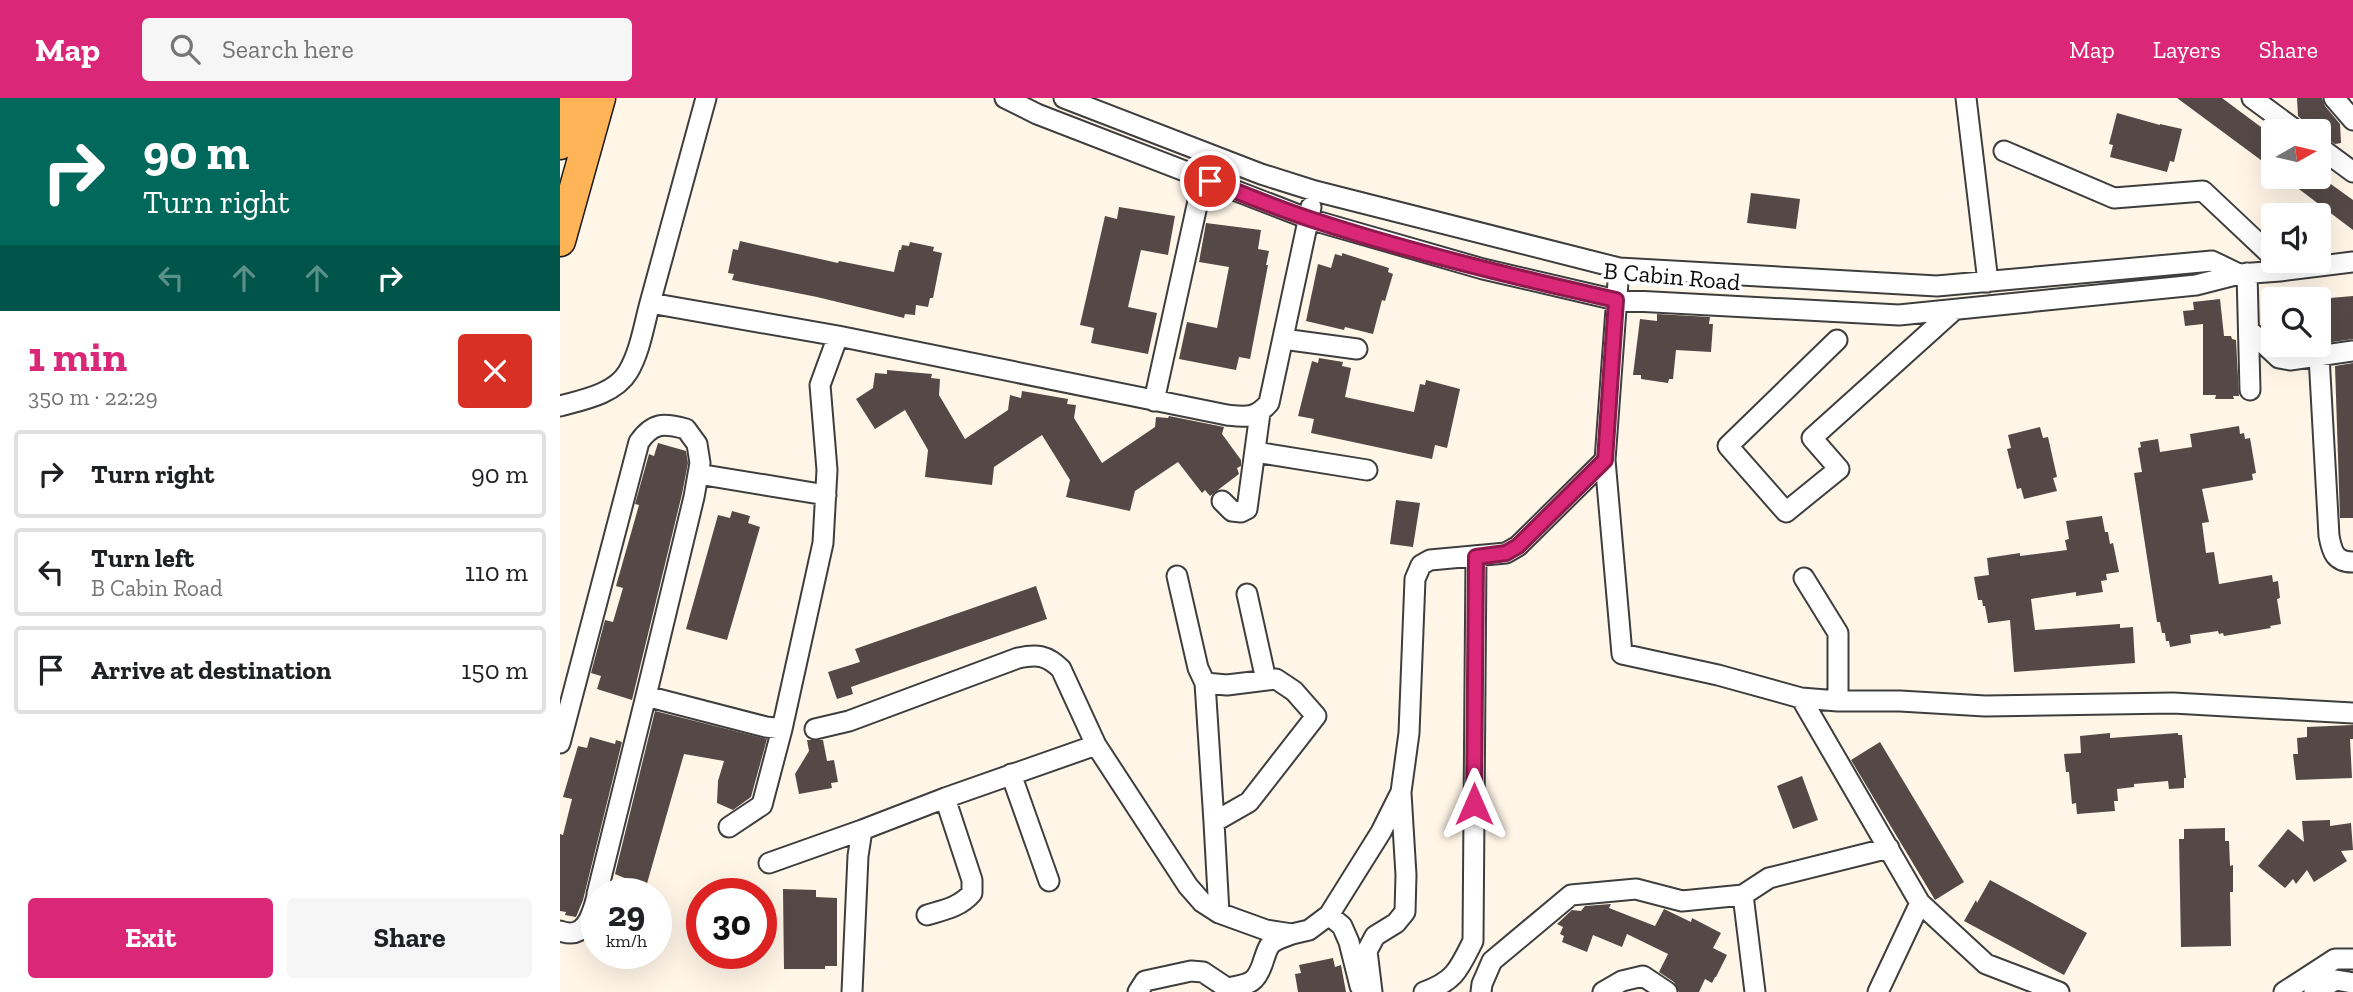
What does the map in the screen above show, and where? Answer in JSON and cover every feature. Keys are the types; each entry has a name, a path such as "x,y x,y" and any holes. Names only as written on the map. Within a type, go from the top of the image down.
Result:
{"main road":[{"path":"560,144 573,98"},
{"path":"560,241 600,98"}],"street":[{"path":"560,406 590,398 612,387 628,373 706,98"},
{"name":"B Cabin Road","path":"1005,98 1041,106 1309,219 1483,270 1616,300 1899,316 2196,285 2261,268"},
{"path":"1064,98 1261,174 1315,191 1619,268 1937,286 2212,261 2243,274 2249,330 2250,390"},
{"path":"1966,98 1988,282"},
{"path":"2252,98 2281,119"},
{"path":"2334,98 2353,120"},
{"path":"2004,151 2114,198 2203,191 2261,247"},
{"path":"2331,156 2353,172"},
{"path":"650,303 838,336 1154,401 1246,417 1260,413 1269,403 1315,191"},
{"path":"1154,401 1198,201"},
{"name":"B Cabin Road","path":"2331,262 2353,262"},
{"path":"1619,268 1605,460 1622,654 1801,698 1838,701 1900,701 1985,706 2174,702 2353,713"},
{"path":"1837,340 1727,446 1786,512 1839,469 1812,438 1952,312"},
{"path":"2249,330 2261,341"},
{"path":"729,827 762,805 782,729 823,543 827,470 820,385 838,336"},
{"path":"1283,339 1357,349"},
{"path":"2331,354 2353,351"},
{"path":"2278,357 2290,360 2312,357"},
{"path":"2319,357 2331,549 2334,556 2340,560 2353,562"},
{"path":"1222,501 1232,511 1241,512 1247,509 1260,413"},
{"path":"560,744 639,442 646,432 657,426 671,425 686,429 697,444 700,463 698,474 601,878"},
{"path":"1255,452 1367,470"},
{"path":"1372,992 1367,951 1375,936 1396,923 1405,912 1406,875 1401,792 1409,733 1415,579 1421,565 1430,560 1506,553 1518,546 1605,460"},
{"path":"698,474 826,495"},
{"path":"1424,992 1438,987 1454,976 1473,941 1476,557"},
{"path":"1177,576 1198,668 1205,683 1219,913"},
{"path":"1804,578 1838,633 1838,701"},
{"path":"1247,594 1266,680"},
{"path":"816,730 1018,658 1042,655 1061,669 1096,745 1188,886 1202,902 1219,913 1266,930 1292,934"},
{"path":"1205,683 1227,685 1276,679 1294,691 1316,716 1249,802 1214,822"},
{"path":"646,696 782,729"},
{"path":"1801,698 1920,903 1986,964 2059,992"},
{"path":"769,863 1096,745"},
{"path":"1011,774 1049,881"},
{"path":"1138,992 1144,981 1191,971 1203,972 1227,988 1256,980 1268,947 1273,942 1309,930 1329,915 1381,832 1401,792"},
{"path":"927,915 957,906 966,901 972,893 972,880 945,798"},
{"path":"852,992 858,856 862,830"},
{"path":"1480,992 1492,961 1571,895 1636,889 1682,901 1743,895 1769,878 1888,848"},
{"path":"1743,895 1755,992"},
{"path":"1878,992 1920,903"},
{"path":"1329,915 1342,926 1349,942 1362,992"},
{"path":"560,931 566,933 581,930"},
{"path":"2310,987 2335,959 2353,959"},
{"path":"1603,992 1622,981 1643,976 1667,992"},
{"path":"2284,992 2336,980 2353,983"}],"building":[{"path":"2177,98 2222,98 2261,127 2261,160"},
{"path":"2297,98 2322,98 2340,124 2341,143 2331,141 2331,119 2301,119 2298,116"},
{"path":"2117,113 2182,129 2174,162 2170,161 2167,172 2110,157 2113,145 2109,144"},
{"path":"2331,184 2353,200 2353,230 2331,213 2331,203 2317,203 2299,189 2331,189"},
{"path":"1751,193 1800,199 1796,229 1747,223"},
{"path":"1119,207 1175,216 1168,255 1141,250 1128,307 1157,313 1148,354 1091,343 1094,328 1080,325 1105,216 1117,219"},
{"path":"1206,223 1261,230 1258,249 1269,251 1250,359 1239,357 1236,370 1179,359 1187,322 1217,328 1229,267 1199,262"},
{"path":"740,241 838,263 839,261 894,272 902,245 909,246 910,242 934,247 933,251 942,253 933,298 930,298 928,307 916,305 915,315 905,314 904,318 732,280 734,274 728,273 733,249 738,250"},
{"path":"1342,253 1389,268 1388,272 1393,274 1385,301 1382,300 1373,334 1306,321 1318,264 1331,268 1335,254 1342,256"},
{"path":"2353,296 2353,339 2331,342 2331,298"},
{"path":"2220,299 2224,336 2231,336 2236,340 2239,396 2233,396 2234,399 2215,399 2216,395 2203,395 2203,324 2185,326 2183,311 2194,310 2193,302"},
{"path":"1657,314 1710,317 1709,324 1713,324 1711,352 1676,350 1673,379 1669,379 1668,383 1641,379 1641,375 1633,375 1640,319 1657,321"},
{"path":"1319,358 1343,362 1342,366 1351,368 1345,397 1414,412 1420,384 1425,385 1426,380 1460,389 1447,448 1435,445 1432,459 1311,433 1314,419 1298,416 1312,361 1318,363"},
{"path":"2353,363 2353,518 2340,518 2335,366"},
{"path":"887,370 932,374 931,378 940,379 939,395 965,439 1008,410 1010,395 1021,398 1022,391 1068,399 1067,404 1076,405 1074,418 1102,463 1155,427 1156,417 1169,416 1224,427 1222,434 1241,460 1241,466 1237,468 1239,474 1210,496 1205,490 1202,493 1178,462 1135,491 1130,511 1066,497 1070,480 1042,435 994,467 992,485 925,477 928,450 905,410 875,429 856,399 873,388 875,373 887,374"},
{"path":"2239,426 2240,434 2244,433 2245,439 2250,438 2256,473 2252,474 2253,480 2202,489 2209,522 2202,523 2206,553 2214,552 2219,584 2272,575 2273,582 2278,581 2280,598 2277,599 2281,624 2224,636 2218,631 2190,635 2191,643 2170,647 2165,633 2162,633 2160,622 2157,622 2134,473 2142,472 2138,448 2141,447 2140,442 2158,439 2160,452 2192,447 2190,434"},
{"path":"2040,427 2043,438 2048,437 2057,477 2053,478 2057,491 2024,499 2021,488 2017,489 2007,449 2011,448 2008,435"},
{"path":"658,443 686,451 688,463 632,700 597,689 601,676 591,673 605,620 613,622 623,588 616,586 639,505 635,504 649,454 654,456"},
{"path":"1396,500 1420,503 1413,547 1390,544"},
{"path":"732,511 750,516 748,523 760,527 727,640 686,629 718,515 730,518"},
{"path":"2102,516 2105,532 2108,532 2110,544 2113,543 2119,572 2106,574 2107,580 2101,581 2103,592 2076,596 2076,592 2031,599 2035,630 2120,624 2120,628 2133,627 2135,663 2014,672 2010,620 1988,623 1985,606 1982,600 1978,600 1974,577 1989,575 1987,558 2067,550 2065,540 2069,539 2066,521"},
{"path":"1036,586 1047,619 851,687 853,694 837,699 828,672 860,662 855,649"},
{"path":"655,711 767,739 751,797 733,810 717,803 718,781 724,761 684,754 649,878 625,878 615,874"},
{"path":"2353,725 2353,739 2350,739 2352,778 2296,780 2293,754 2298,754 2297,738 2307,737 2307,727"},
{"path":"2110,733 2110,738 2178,733 2182,735 2186,778 2184,788 2169,789 2168,781 2134,784 2134,787 2117,789 2115,811 2077,814 2076,803 2072,804 2064,754 2081,753 2080,736"},
{"path":"590,737 615,744 616,740 622,742 588,878 581,878 581,905 576,917 560,911 560,834 563,835 572,799 563,797 578,746 587,748"},
{"path":"807,740 823,740 827,761 834,760 838,782 831,783 832,788 799,794 795,774 809,751"},
{"path":"1880,742 1964,882 1935,900 1851,760"},
{"path":"1802,776 1818,820 1793,829 1777,786"},
{"path":"2330,820 2330,826 2351,823 2353,850 2341,851 2347,861 2314,882 2307,870 2296,884 2293,879 2285,888 2258,866 2288,829 2304,842 2302,821"},
{"path":"2225,828 2225,841 2229,841 2230,866 2233,865 2233,892 2230,892 2231,946 2181,947 2179,839 2184,839 2184,829"},
{"path":"1990,880 2087,933 2064,975 1964,921"},
{"path":"783,889 816,890 816,897 837,898 837,966 825,966 825,969 784,969"},
{"path":"1611,904 1609,908 1655,926 1664,909 1691,922 1692,918 1721,933 1713,948 1727,955 1712,983 1705,979 1699,992 1679,992 1674,982 1659,972 1668,954 1627,934 1622,947 1593,935 1587,952 1562,942 1564,936 1560,934 1563,927 1557,924 1572,910 1581,911 1585,906"},
{"path":"1333,958 1335,967 1341,965 1346,992 1298,992 1295,974 1301,973 1299,965"}],"route":[{"path":"1210,181 1309,219 1483,270 1616,300 1605,460 1518,546 1506,553 1476,557 1474,804"}]}
